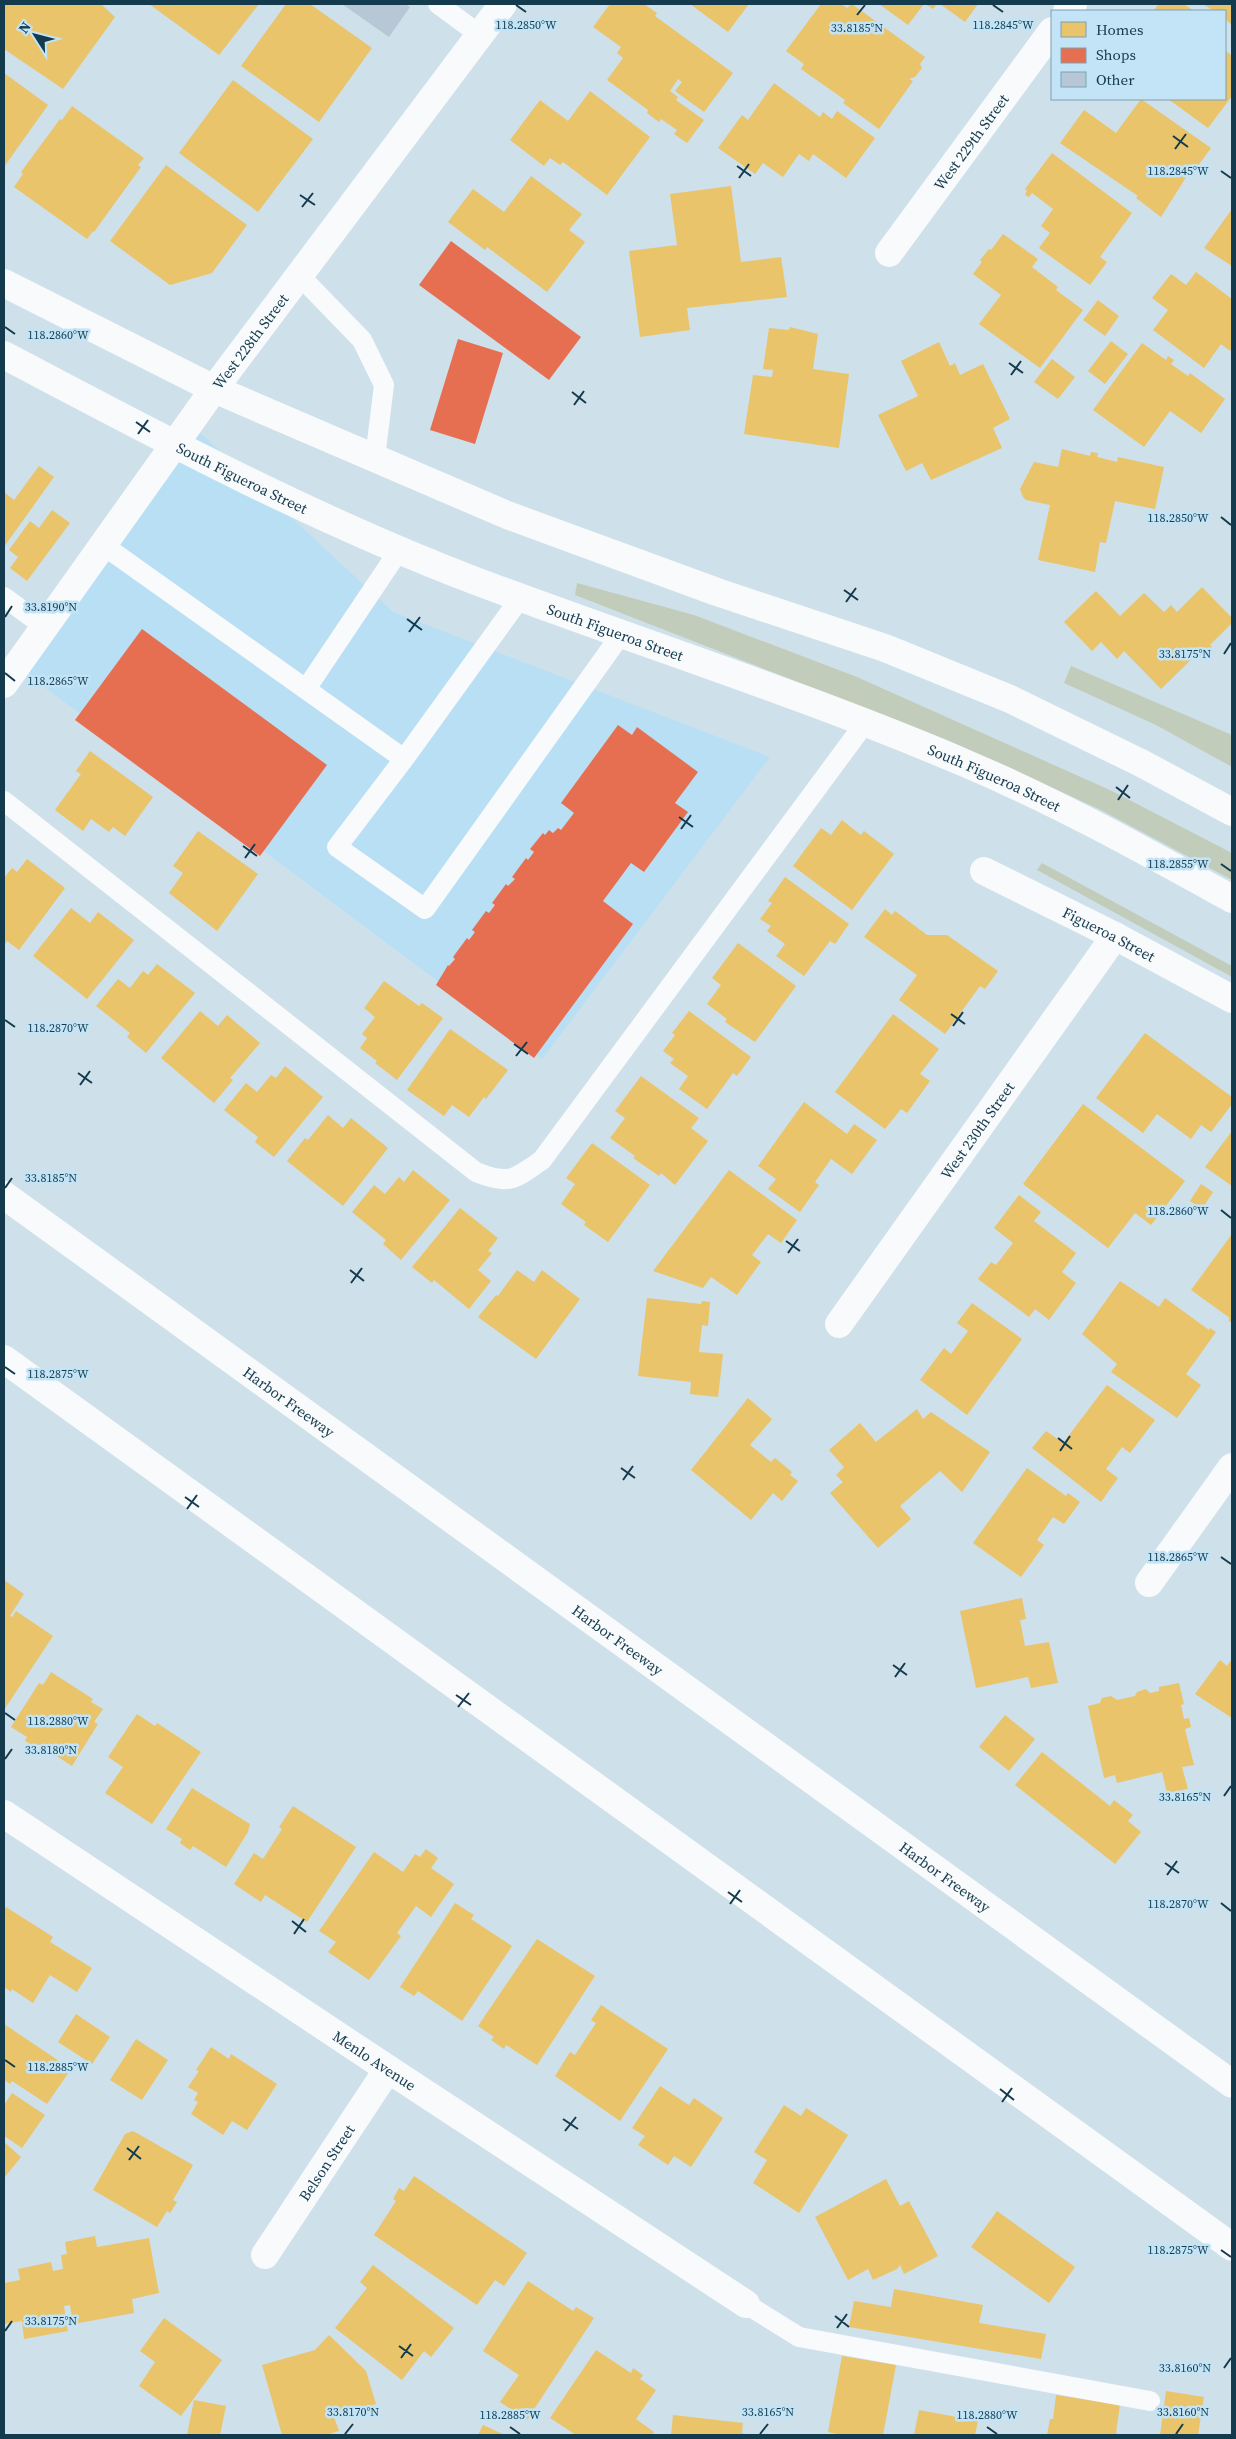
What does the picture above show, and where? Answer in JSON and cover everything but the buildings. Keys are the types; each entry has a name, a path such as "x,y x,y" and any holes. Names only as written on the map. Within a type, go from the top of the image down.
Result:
{"main road":[{"name":"West 228th Street","path":"4,684 214,389 503,4"},
{"name":"West 229th Street","path":"889,253 1051,33"},
{"path":"4,283 214,389 507,515 717,592 885,648 1010,699 1141,763 1232,812"},
{"name":"South Figueroa Street","path":"4,355 174,445 368,537 521,596 864,723 968,764 1095,823 1232,899"},
{"name":"Figueroa Street","path":"984,871 1115,936 1232,999"},
{"name":"West 230th Street","path":"839,1324 1115,936"},
{"name":"Harbor Freeway","path":"4,1195 1232,2084"},
{"path":"4,1358 1232,2247"},
{"path":"1148,1583 1232,1467"},
{"name":"Menlo Avenue","path":"4,1814 746,2304"},
{"name":"Belson Street","path":"265,2255 388,2069"}],"lane":[{"path":"438,4 480,34"},
{"path":"299,275 362,340 384,385 375,458"},
{"path":"103,545 404,759"},
{"path":"306,689 400,550"},
{"path":"521,596 404,759 336,847 425,909 622,633"},
{"path":"4,597 45,627"},
{"path":"4,801 476,1172 496,1180 517,1178 542,1160 864,723"},
{"path":"746,2304 799,2337 1150,2401"}],"shaded area":[{"path":"194,427 393,612 770,757 542,1059 23,671"}],"green space":[{"path":"577,583 694,615 857,677 1112,791 1232,853 1232,880 1101,810 947,740 575,595"},
{"path":"1071,666 1232,735 1232,767 1156,725 1064,683"},
{"path":"1042,863 1232,966 1232,977 1037,870"}]}
